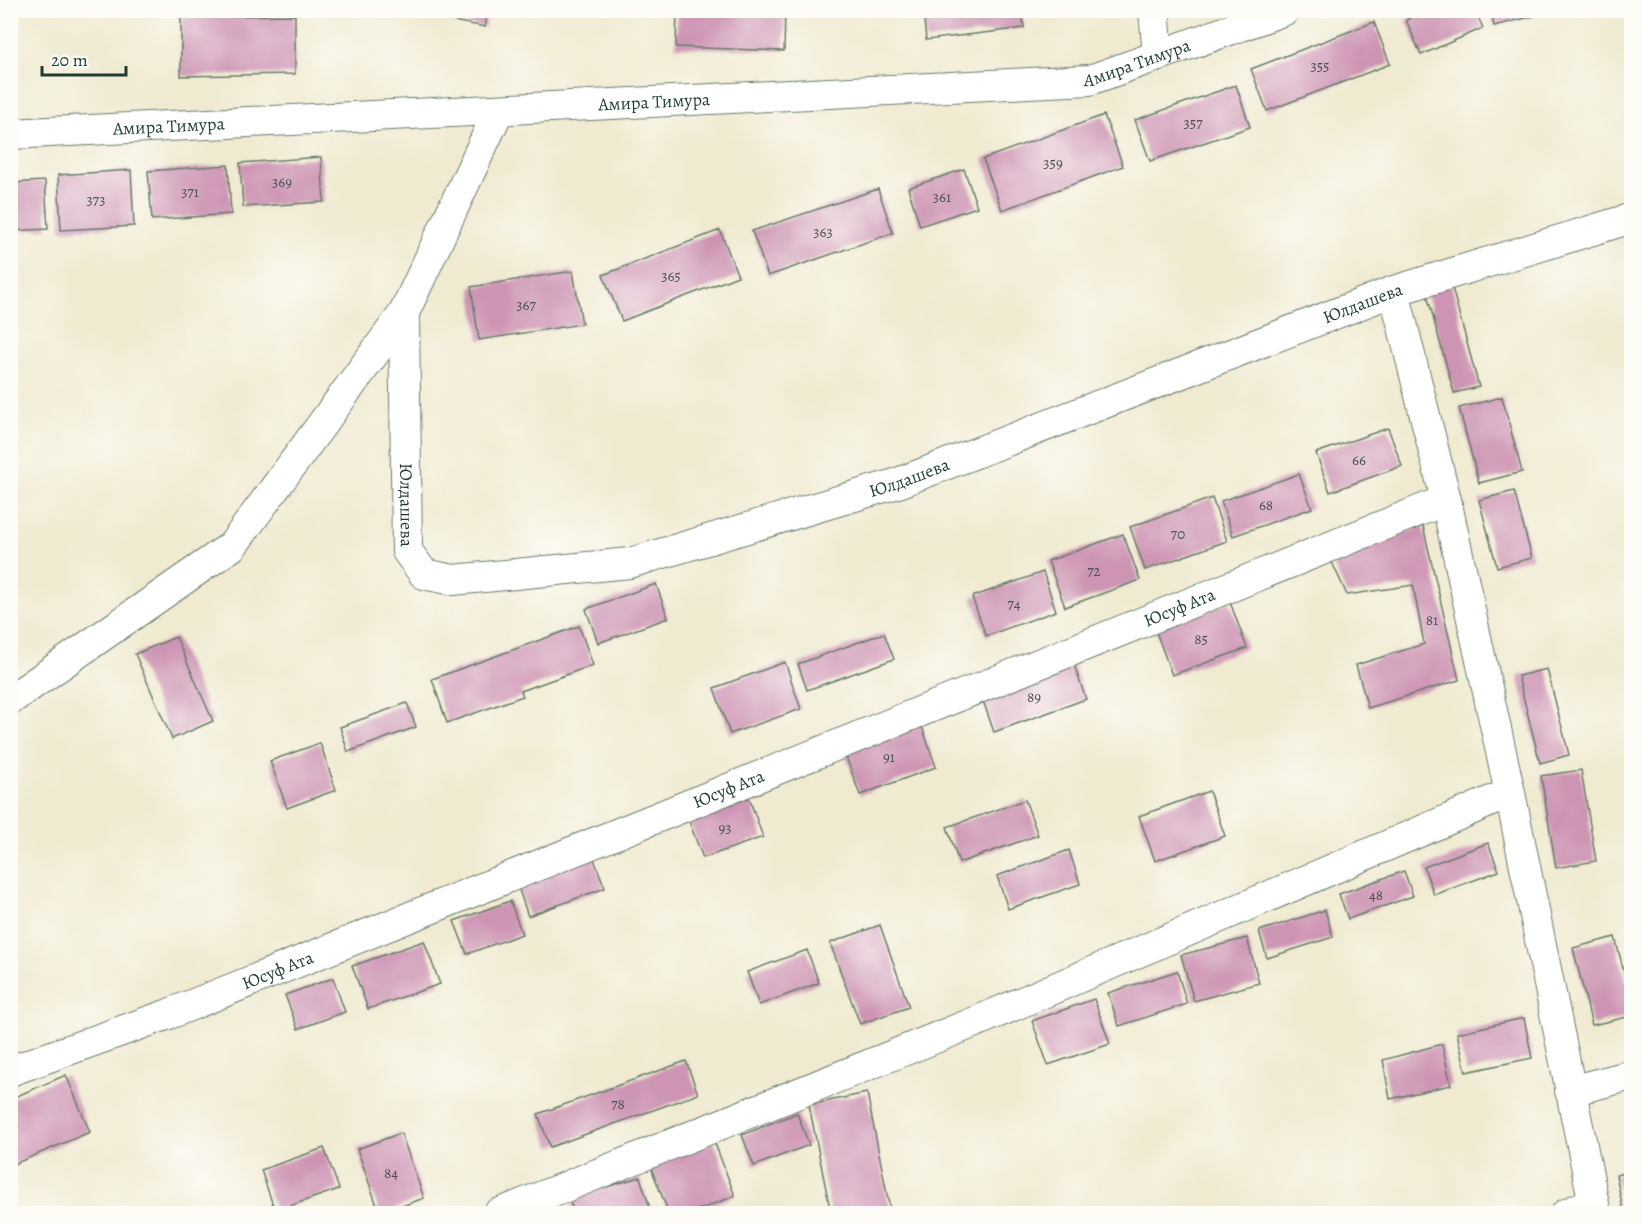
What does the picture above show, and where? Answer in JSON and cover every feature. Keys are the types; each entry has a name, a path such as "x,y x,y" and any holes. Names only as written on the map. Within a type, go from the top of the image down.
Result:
{"street":[{"path":"1154,10 1158,56"},
{"name":"Амира Тимура","path":"10,134 1090,80 1285,10"},
{"path":"10,700 232,546 404,314 500,110"},
{"name":"Юлдашева","path":"404,314 407,551 424,574 453,580 630,563 898,483 1394,291 1632,218"},
{"path":"1394,291 1446,500 1510,794 1570,1091 1585,1210"},
{"name":"Юсуф Ата","path":"10,1071 169,1014 1446,500"},
{"path":"498,1214 980,1020 1510,794"},
{"path":"1570,1091 1632,1075"}],"building":[{"path":"409,10 488,10 485,27 409,13"},
{"path":"677,10 785,10 784,51 676,47"},
{"path":"923,10 1022,10 1024,28 926,40"},
{"path":"1428,10 1475,10 1483,28 1421,55 1406,20"},
{"path":"1490,10 1554,10 1554,11 1494,26"},
{"path":"295,15 295,74 181,76 181,17"},
{"path":"1374,22 1390,64 1267,111 1251,69"},
{"path":"1236,85 1250,127 1150,161 1135,120"},
{"path":"1104,115 1123,166 1002,210 983,159"},
{"path":"321,157 324,202 243,207 240,163"},
{"path":"228,165 231,214 152,220 148,171"},
{"path":"964,169 977,207 920,226 908,188"},
{"path":"131,170 134,226 61,230 58,175"},
{"path":"45,181 48,229 10,231 10,183"},
{"path":"878,189 893,233 768,276 752,231"},
{"path":"720,230 738,276 622,321 603,275"},
{"path":"573,271 582,324 479,340 471,287"},
{"path":"1451,284 1479,387 1454,393 1426,291"},
{"path":"1502,397 1522,472 1479,483 1459,408"},
{"path":"1388,428 1402,466 1330,492 1316,453"},
{"path":"1299,474 1312,508 1233,536 1221,501"},
{"path":"1514,491 1532,558 1497,567 1479,500"},
{"path":"1212,498 1227,541 1145,570 1130,527"},
{"path":"1423,526 1459,680 1368,708 1356,665 1424,644 1413,585 1347,595 1331,560"},
{"path":"1123,534 1140,580 1065,607 1048,561"},
{"path":"1043,572 1056,611 986,636 972,597"},
{"path":"656,584 668,618 598,643 586,609"},
{"path":"1230,602 1247,648 1172,675 1155,629"},
{"path":"579,626 593,665 521,691 523,696 447,723 432,679"},
{"path":"884,633 894,659 807,690 798,664"},
{"path":"176,637 213,721 172,739 135,654"},
{"path":"785,662 801,709 730,734 714,688"},
{"path":"1073,662 1086,699 994,732 981,695"},
{"path":"1547,669 1569,755 1540,763 1518,676"},
{"path":"407,703 416,727 348,752 340,727"},
{"path":"919,718 936,767 860,795 842,746"},
{"path":"320,743 336,790 287,808 270,761"},
{"path":"1581,770 1596,861 1556,868 1541,776"},
{"path":"1209,791 1225,836 1155,861 1139,816"},
{"path":"749,798 763,837 703,858 688,819"},
{"path":"1025,800 1038,835 959,863 947,827"},
{"path":"1488,843 1499,871 1434,895 1424,867"},
{"path":"1069,850 1080,884 1008,909 997,876"},
{"path":"592,854 605,888 528,916 516,881"},
{"path":"1404,871 1413,896 1348,919 1339,894"},
{"path":"510,901 522,934 467,954 454,921"},
{"path":"1325,910 1333,937 1267,958 1259,931"},
{"path":"880,925 909,1007 860,1024 830,943"},
{"path":"1615,937 1632,1004 1632,1016 1592,1025 1573,948"},
{"path":"1247,938 1259,983 1194,1001 1181,955"},
{"path":"424,941 440,984 368,1009 352,966"},
{"path":"807,950 819,983 759,1005 747,972"},
{"path":"1177,971 1187,1004 1119,1026 1108,993"},
{"path":"333,978 345,1012 298,1029 285,995"},
{"path":"1094,999 1110,1044 1048,1065 1032,1021"},
{"path":"1524,1018 1532,1058 1466,1072 1457,1033"},
{"path":"1442,1044 1451,1085 1390,1099 1383,1060"},
{"path":"686,1061 698,1094 550,1147 538,1114"},
{"path":"66,1075 90,1132 12,1165 10,1099"},
{"path":"867,1093 891,1214 831,1214 809,1105"},
{"path":"797,1113 809,1145 754,1166 742,1135"},
{"path":"401,1133 424,1198 380,1214 357,1149"},
{"path":"714,1141 735,1196 687,1214 669,1214 650,1165"},
{"path":"324,1148 339,1189 275,1211 261,1170"},
{"path":"1632,1171 1632,1214 1624,1214 1616,1175"},
{"path":"640,1177 652,1214 574,1214 569,1198"}]}
